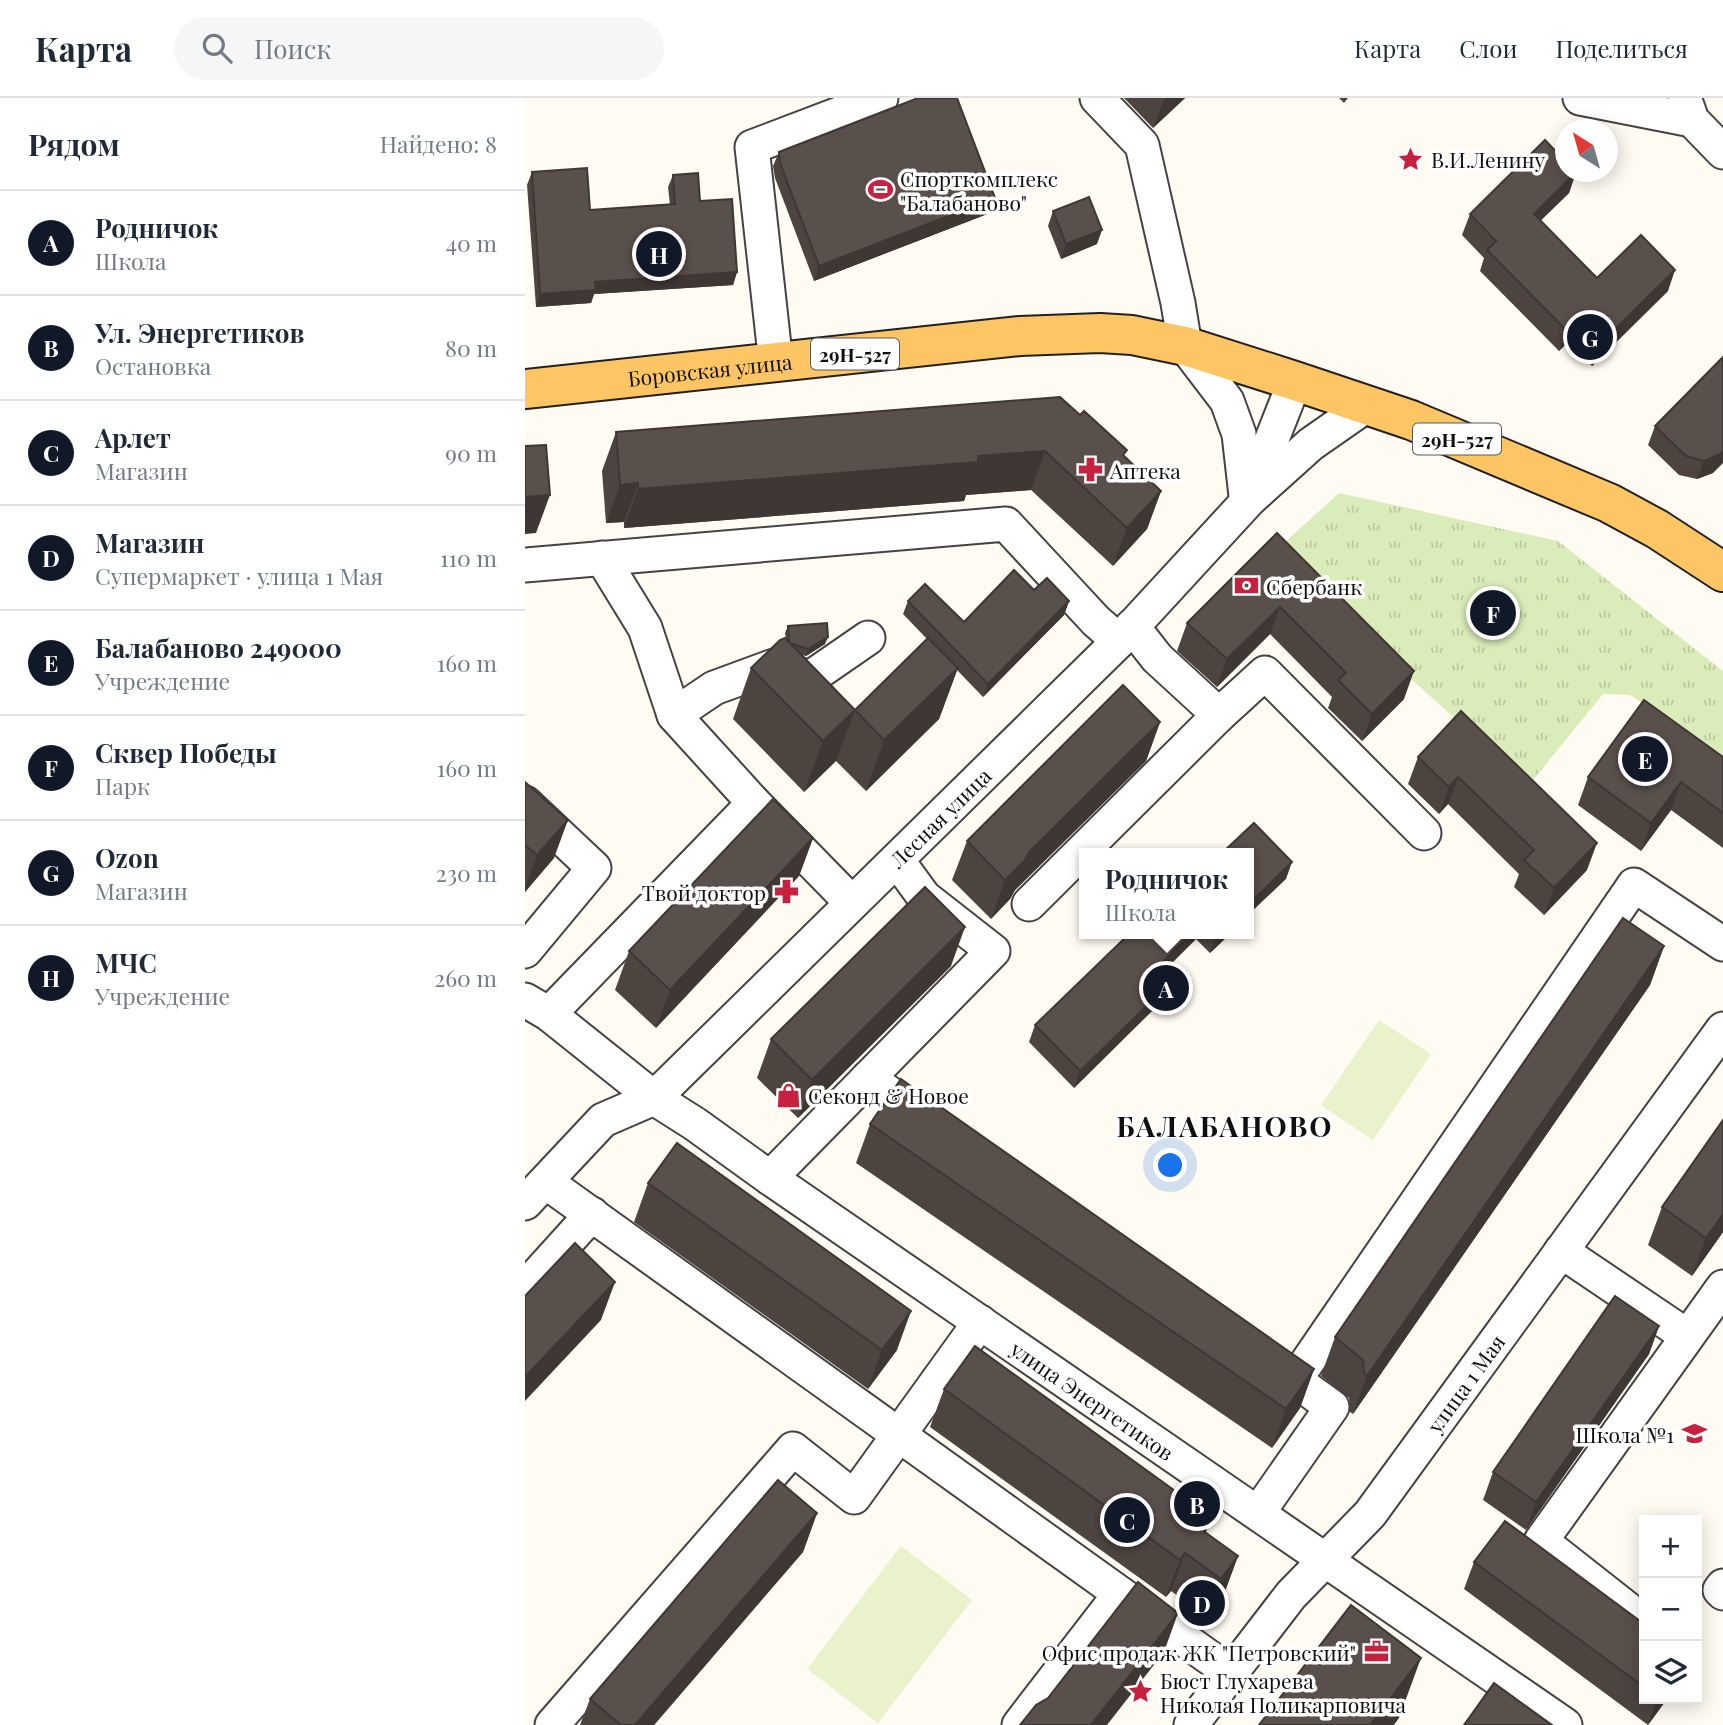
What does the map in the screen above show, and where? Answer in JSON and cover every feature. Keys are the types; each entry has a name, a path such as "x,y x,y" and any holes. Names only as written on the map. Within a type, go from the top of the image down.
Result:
{"main road":[{"name":"Боровская улица","path":"525,389 1020,336 1132,335 1185,346"},
{"name":"29Н-527","path":"1185,346 1424,425 1609,503 1720,565"}],"street":[{"path":"776,364 752,147 881,98"},
{"path":"1097,98 1142,145 1178,303 1185,346 1227,401 1239,434 1247,502"},
{"path":"1580,98 1688,109 1723,152"},
{"name":"Лесная улица","path":"535,1192 603,1120 654,1098 1126,633 1247,502 1295,381"},
{"path":"1247,502 1311,444 1367,405"},
{"path":"525,565 1006,524 1096,621 1126,633 1219,715"},
{"path":"602,558 645,628 674,715 754,803 851,902"},
{"path":"674,715 714,688 775,666 810,678 868,638"},
{"path":"1085,848 1265,673 1424,833"},
{"path":"525,803 594,869 525,951"},
{"path":"537,1007 754,803"},
{"path":"1029,904 1079,854"},
{"path":"770,1178 993,951 924,897 897,860"},
{"path":"1295,1380 1634,885 1723,944"},
{"name":"улица Энергетиков","path":"537,1007 654,1098 1565,1725"},
{"name":"улица 1 Мая","path":"1191,1725 1291,1595 1370,1514 1561,1251 1717,1053"},
{"path":"868,1078 958,1142"},
{"path":"535,1192 592,1214 1231,1673"},
{"path":"525,1288 592,1214"},
{"path":"1561,1251 1687,1336"},
{"path":"1639,1618 1541,1541 1723,1287"},
{"path":"552,1725 793,1449 854,1497 980,1322"},
{"path":"1250,1348 1332,1407 1258,1513"},
{"path":"1723,1587 1720,1590 1723,1593"},
{"path":"1019,1725 1121,1594"}],"green space":[{"path":"1339,493 1558,541 1723,671 1723,755 1630,695 1603,694 1529,785 1272,554"},
{"path":"1379,1020 1431,1054 1373,1140 1321,1105"},
{"path":"901,1546 972,1600 878,1723 807,1669"}],"building":[{"name":"Спорткомплекс \"Балабаново\"","path":"918,98 957,98 995,198 819,266 780,163 779,152"},
{"path":"1545,140 1555,150 1555,182 1566,182 1534,214 1597,278 1641,235 1675,270 1599,345 1575,321 1566,330 1487,250 1496,241 1470,214"},
{"path":"587,168 590,210 675,204 673,175 698,173 700,201 732,199 737,272 595,282 596,290 540,294 532,172"},
{"path":"1089,197 1102,230 1066,244 1053,211"},
{"path":"1723,357 1723,451 1704,461 1686,456 1655,426"},
{"path":"1060,397 1080,415 1084,411 1127,450 1123,455 1161,491 1127,528 1045,451 978,456 978,462 638,489 638,483 620,485 616,432"},
{"path":"546,445 550,495 525,497 525,446"},
{"path":"1277,533 1414,671 1372,714 1338,680 1346,673 1280,607 1227,659 1187,623"},
{"path":"1014,570 1034,590 1047,578 1069,601 988,684 908,601 925,584 964,622"},
{"path":"827,623 828,637 808,649 789,643 788,626"},
{"path":"785,638 855,710 823,741 751,668"},
{"path":"928,638 958,668 884,740 855,710"},
{"path":"1123,685 1160,722 1029,852 1025,860 1005,880 967,841"},
{"path":"1644,700 1723,757 1723,813 1681,782 1651,823 1588,777"},
{"path":"1461,711 1597,843 1554,888 1524,860 1534,850 1458,777 1449,787 1418,757"},
{"path":"525,782 568,820 537,855 525,845"},
{"path":"773,799 813,838 670,990 629,951"},
{"path":"1254,823 1292,862 1254,899 1254,848 1227,848"},
{"path":"925,887 965,927 812,1080 771,1039"},
{"path":"1623,918 1664,946 1367,1376 1364,1373 1363,1360 1335,1337"},
{"path":"1124,939 1186,939 1150,974 1164,989 1080,1071 1035,1025"},
{"path":"901,1079 1314,1369 1286,1409 870,1124"},
{"path":"1723,1120 1723,1214 1706,1238 1662,1207"},
{"path":"677,1143 911,1311 882,1350 648,1183"},
{"path":"575,1243 615,1282 525,1377 525,1296"},
{"path":"1615,1296 1659,1326 1536,1502 1493,1472"},
{"path":"975,1346 1211,1517 1202,1530 1238,1556 1221,1579 1185,1553 1180,1560 944,1389"},
{"path":"778,1480 817,1513 635,1725 621,1725 590,1699"},
{"path":"1505,1521 1639,1620 1639,1683 1474,1562"},
{"path":"1138,1582 1178,1613 1091,1725 1020,1725 1036,1705 1048,1698"},
{"path":"1351,1605 1421,1658 1370,1725 1259,1725"},
{"path":"1494,1683 1552,1725 1464,1725"}],"place":[{"name":"В.И.Ленину","path":"1411,159"},
{"name":"Спорткомплекс \"Балабаново\"","path":"880,190"},
{"name":"МЧС","path":"659,254"},
{"name":"Ozon","path":"1590,337"},
{"name":"Аптека","path":"1090,470"},
{"name":"Сбербанк","path":"1246,586"},
{"name":"Сквер Победы","path":"1493,613"},
{"name":"Балабаново 249000","path":"1645,759"},
{"name":"Твой доктор","path":"786,892"},
{"name":"Родничок","path":"1166,988"},
{"name":"Секонд & Новое","path":"788,1095"},
{"name":"Школа №1","path":"1694,1434"},
{"name":"Ул. Энергетиков","path":"1197,1504"},
{"name":"Арлет","path":"1127,1520"},
{"name":"Магазин","path":"1202,1603"},
{"name":"Офис продаж ЖК \"Петровский\"","path":"1376,1652"},
{"name":"Бюст Глухарева Николая Поликарповича","path":"1140,1692"}],"district":[{"name":"БАЛАБАНОВО","path":"1225,1125"}]}
